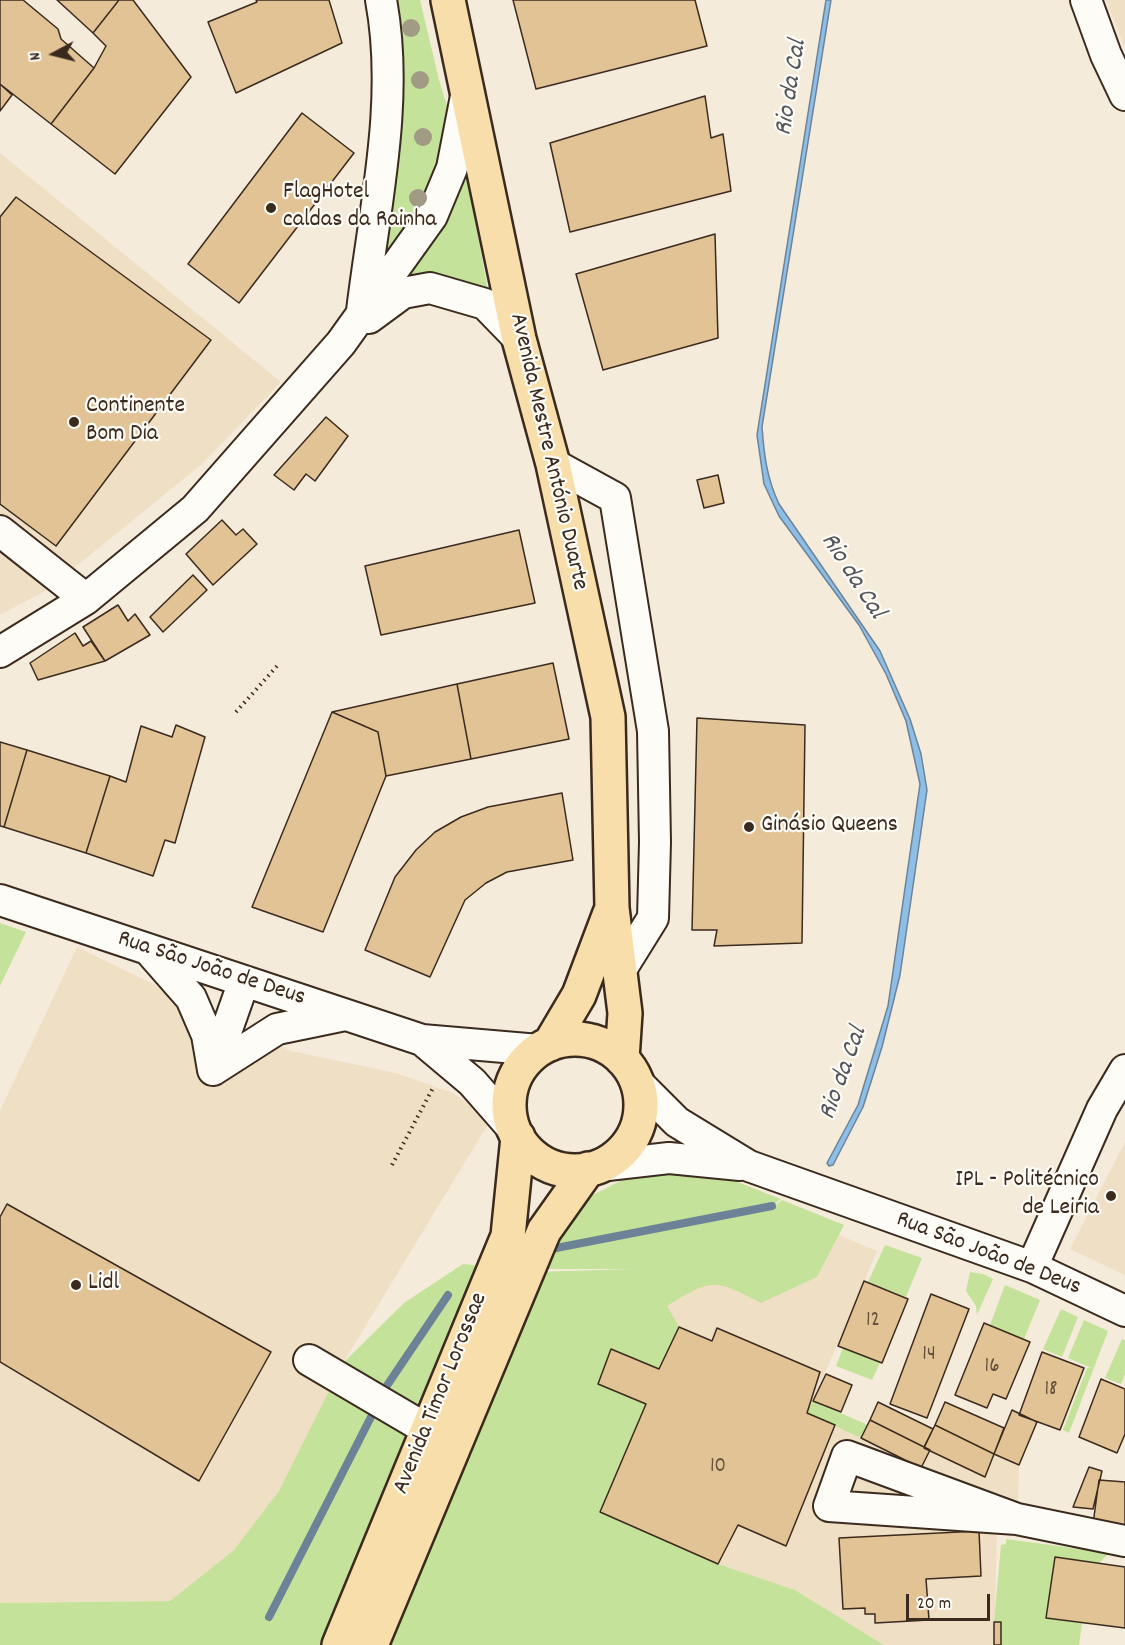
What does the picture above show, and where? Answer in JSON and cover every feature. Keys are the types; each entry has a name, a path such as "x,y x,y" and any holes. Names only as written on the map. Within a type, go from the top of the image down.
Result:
{"main road":[{"name":"Avenida Mestre António Duarte","path":"448,0 466,96 519,339 553,464 608,717 612,908 625,1013 629,1069"},
{"path":"544,1047 562,1040 588,1040 612,1050 629,1069 640,1106 635,1130 621,1152 594,1168 574,1171 549,1165 527,1151 516,1133 509,1104 514,1079 520,1068 544,1047 579,995 612,908"},
{"name":"Avenida Timor Lorossae","path":"339,1645 508,1236 516,1133"},
{"name":"Avenida Timor Lorossae","path":"371,1645 544,1231 594,1168"}],"street":[{"path":"1086,0 1106,55 1125,95"},
{"path":"356,323 386,128 382,10"},
{"path":"0,652 86,599 195,509 356,323 432,216 452,168 466,96"},
{"path":"356,323 403,293 430,288 485,304 519,339"},
{"path":"553,464 615,498 653,731 653,918 620,971"},
{"path":"0,531 86,599"},
{"name":"Rua São João de Deus","path":"0,900 422,1040"},
{"path":"148,949 191,998 207,1035 213,1070"},
{"path":"213,1070 244,981"},
{"path":"213,1070 277,1029 345,1015"},
{"path":"422,1040 544,1047"},
{"path":"422,1040 472,1082 516,1133"},
{"path":"629,1069 676,1122 748,1166"},
{"path":"1032,1267 1102,1110 1125,1070"},
{"path":"594,1168 669,1158 748,1166"},
{"name":"Rua São João de Deus","path":"748,1166 1032,1267 1125,1311"},
{"path":"309,1360 428,1430"},
{"path":"1017,1520 847,1456 829,1506 1017,1520 1125,1542"}],"path":[{"path":"236,712 278,665"},
{"path":"392,1165 434,1086"}],"shaded area":[{"path":"1106,0 1125,0 1125,48 1122,42"},
{"name":"Continente Bom Dia","path":"0,153 281,382 202,464 47,590 0,615"},
{"path":"77,947 291,1051 396,1073 453,1093 475,1109 487,1126 343,1363 280,1491 234,1550 170,1601 0,1603 0,1111"},
{"name":"IPL - Politécnico de Leiria","path":"1125,1142 1125,1275 1070,1249"},
{"path":"839,1235 877,1251 808,1413 930,1450 994,1454 1019,1465 1018,1504 997,1532 994,1645 884,1645 795,1590 718,1564 600,1512 611,1349 677,1298 699,1286 710,1284 735,1289 761,1302 817,1277"}],"green space":[{"path":"390,0 420,0 439,80 464,161 489,296 403,285 383,251 403,124"},
{"path":"0,923 26,932 0,986"},
{"path":"662,1172 727,1178 781,1199 772,1206 676,1226 773,1207 782,1200 844,1225 817,1277 761,1303 733,1289 712,1285 693,1291 667,1306 679,1327 659,1369 612,1349 646,1404 601,1512 718,1564 795,1590 884,1645 387,1645 535,1272 632,1269 539,1269 544,1257 585,1199 626,1178"},
{"path":"885,1245 922,1258 906,1297 868,1282"},
{"path":"463,1264 481,1266 324,1645 0,1645 0,1603 170,1601 234,1550 279,1491 343,1363 404,1303"},
{"path":"970,1272 983,1274 993,1279 977,1315 976,1306 966,1291"},
{"path":"1005,1285 1040,1300 1024,1339 990,1325"},
{"path":"1061,1309 1078,1317 1062,1357 1043,1349"},
{"path":"1084,1320 1108,1331 1069,1433 1063,1430 1087,1368 1091,1368 1068,1358"},
{"path":"1122,1339 1125,1340 1125,1374 1121,1384 1105,1378"},
{"path":"843,1348 880,1363 872,1380 836,1366"},
{"path":"813,1401 868,1425 861,1438 807,1413"},
{"path":"1006,1539 1109,1553 1099,1563 1055,1557 1046,1618 1082,1623 1079,1645 1001,1645 1001,1622 994,1622 1001,1545 1006,1544"}],"water":[{"path":"826,0 831,0 762,427 764,447 769,476 779,504 880,651 910,719 921,754 927,790 900,975 882,1047 863,1107 833,1165 829,1166 827,1163 858,1105 888,1006 920,784 906,721 886,674 859,625 779,516 764,484 757,435"}],"building":[{"path":"0,0 23,0 58,29 61,39 94,68 51,124 0,84"},
{"path":"57,0 119,0 93,33"},
{"path":"119,0 133,0 191,77 115,174 51,124 94,68 106,46 93,33"},
{"path":"256,0 329,0 342,43 236,93 208,22 257,2"},
{"path":"513,0 695,0 707,46 536,89"},
{"path":"0,84 12,95 0,111"},
{"path":"705,96 711,138 723,134 731,191 570,232 550,143"},
{"name":"FlagHotel caldas da Rainha","path":"302,113 354,153 239,303 188,264"},
{"name":"Continente Bom Dia","path":"16,197 211,340 56,546 0,504 0,217"},
{"path":"715,234 718,338 603,370 576,274"},
{"path":"326,417 348,436 315,481 306,474 294,490 274,475"},
{"path":"718,475 724,503 704,508 697,480"},
{"path":"222,520 236,535 243,529 257,544 213,585 186,554"},
{"path":"519,530 535,603 381,635 365,566"},
{"path":"193,575 207,590 163,632 150,617"},
{"path":"118,605 128,621 135,614 150,635 105,661 83,627"},
{"path":"75,633 83,646 91,641 105,661 38,680 30,663"},
{"path":"553,663 569,739 471,759 457,684"},
{"path":"457,684 471,759 386,776 378,732 332,712"},
{"path":"332,712 378,732 386,776 323,932 252,907"},
{"name":"Ginásio Queens","path":"697,718 805,725 802,943 714,946 717,930 692,930"},
{"path":"176,725 205,737 175,843 165,840 153,876 86,853 110,776 126,782 141,726 172,737"},
{"path":"0,742 27,750 4,827 0,826"},
{"path":"27,750 110,776 86,853 4,827"},
{"path":"562,793 573,860 507,872 486,883 465,900 430,977 365,950 395,877 416,850 435,832 461,817 488,807"},
{"name":"Lidl","path":"7,1204 271,1352 199,1481 0,1362 0,1217"},
{"path":"864,1281 908,1299 882,1363 838,1346"},
{"path":"931,1294 969,1309 927,1418 890,1404"},
{"path":"984,1323 1030,1342 1006,1399 993,1394 987,1408 955,1395"},
{"path":"679,1327 712,1341 717,1328 820,1372 807,1413 835,1425 786,1546 738,1525 718,1564 600,1512 646,1404 598,1384 611,1349 659,1369"},
{"path":"1042,1352 1084,1368 1060,1430 1019,1415"},
{"path":"826,1374 852,1385 841,1412 813,1401"},
{"path":"1101,1379 1125,1389 1125,1434 1117,1453 1079,1437"},
{"path":"878,1402 933,1429 924,1447 870,1420"},
{"path":"945,1402 1004,1428 994,1454 935,1425"},
{"path":"1012,1410 1037,1422 1019,1465 994,1454"},
{"path":"870,1420 930,1450 921,1468 861,1438"},
{"path":"935,1425 994,1454 985,1477 924,1448"},
{"path":"1089,1467 1102,1471 1093,1509 1073,1507"},
{"path":"1099,1480 1125,1482 1125,1528 1093,1524"},
{"path":"979,1531 981,1576 926,1579 929,1620 875,1623 875,1614 865,1614 865,1608 843,1609 839,1538"},
{"path":"1055,1557 1125,1567 1125,1628 1046,1618"},
{"path":"994,1622 1001,1622 1001,1645 994,1645"}],"waterway":[{"path":"551,1249 772,1206"},
{"path":"386,1387 448,1295"},
{"path":"269,1617 372,1415"}],"place":[{"name":"FlagHotel caldas da Rainha","path":"271,208"},
{"name":"Continente Bom Dia","path":"74,422"},
{"name":"Ginásio Queens","path":"749,827"},
{"name":"IPL - Politécnico de Leiria","path":"1111,1196"},
{"name":"Lidl","path":"76,1285"}],"water label":[{"name":"Rio da Cal","path":"793,88"},
{"name":"Rio da Cal","path":"851,577"},
{"name":"Rio da Cal","path":"845,1074"}]}
